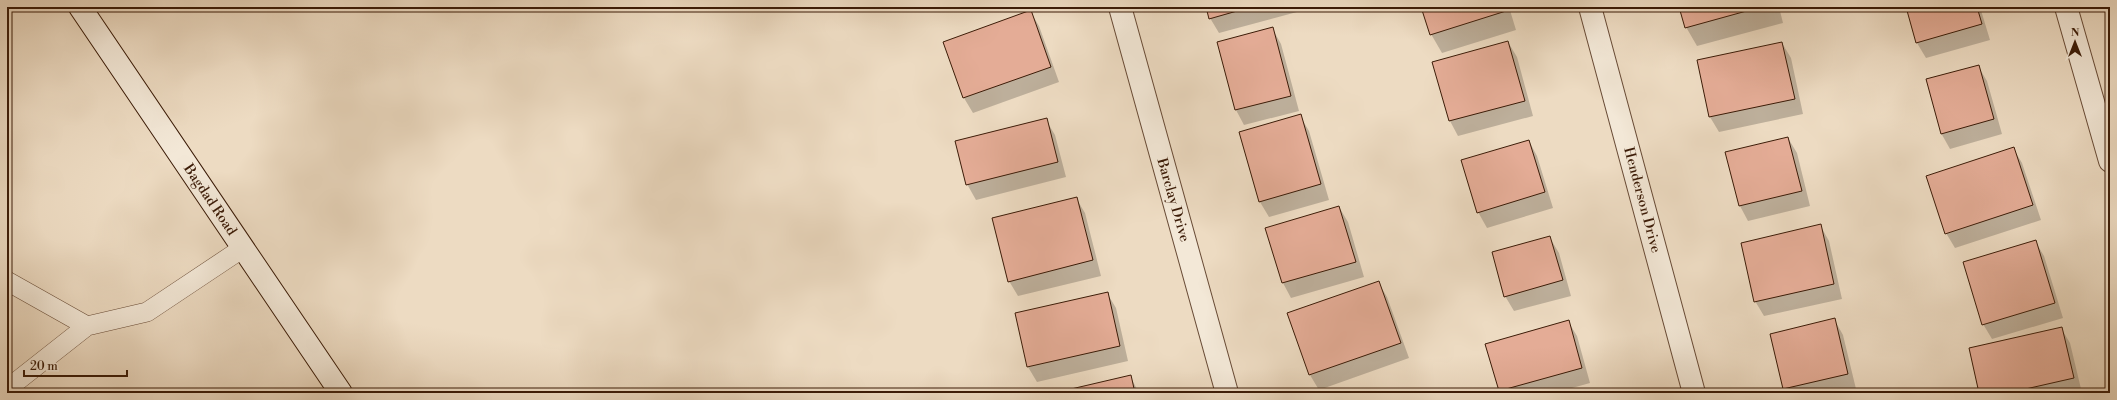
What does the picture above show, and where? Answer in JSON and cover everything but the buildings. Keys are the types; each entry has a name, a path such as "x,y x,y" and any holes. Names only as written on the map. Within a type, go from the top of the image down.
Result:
{"street":[{"name":"Bagdad Road","path":"80,7 341,393"},
{"name":"Barclay Drive","path":"1120,7 1227,393"},
{"name":"Henderson Drive","path":"1590,7 1694,393"},
{"path":"2066,7 2110,161"}],"lane":[{"path":"7,390 87,326 147,312 243,248"},
{"path":"7,281 87,326"}]}
